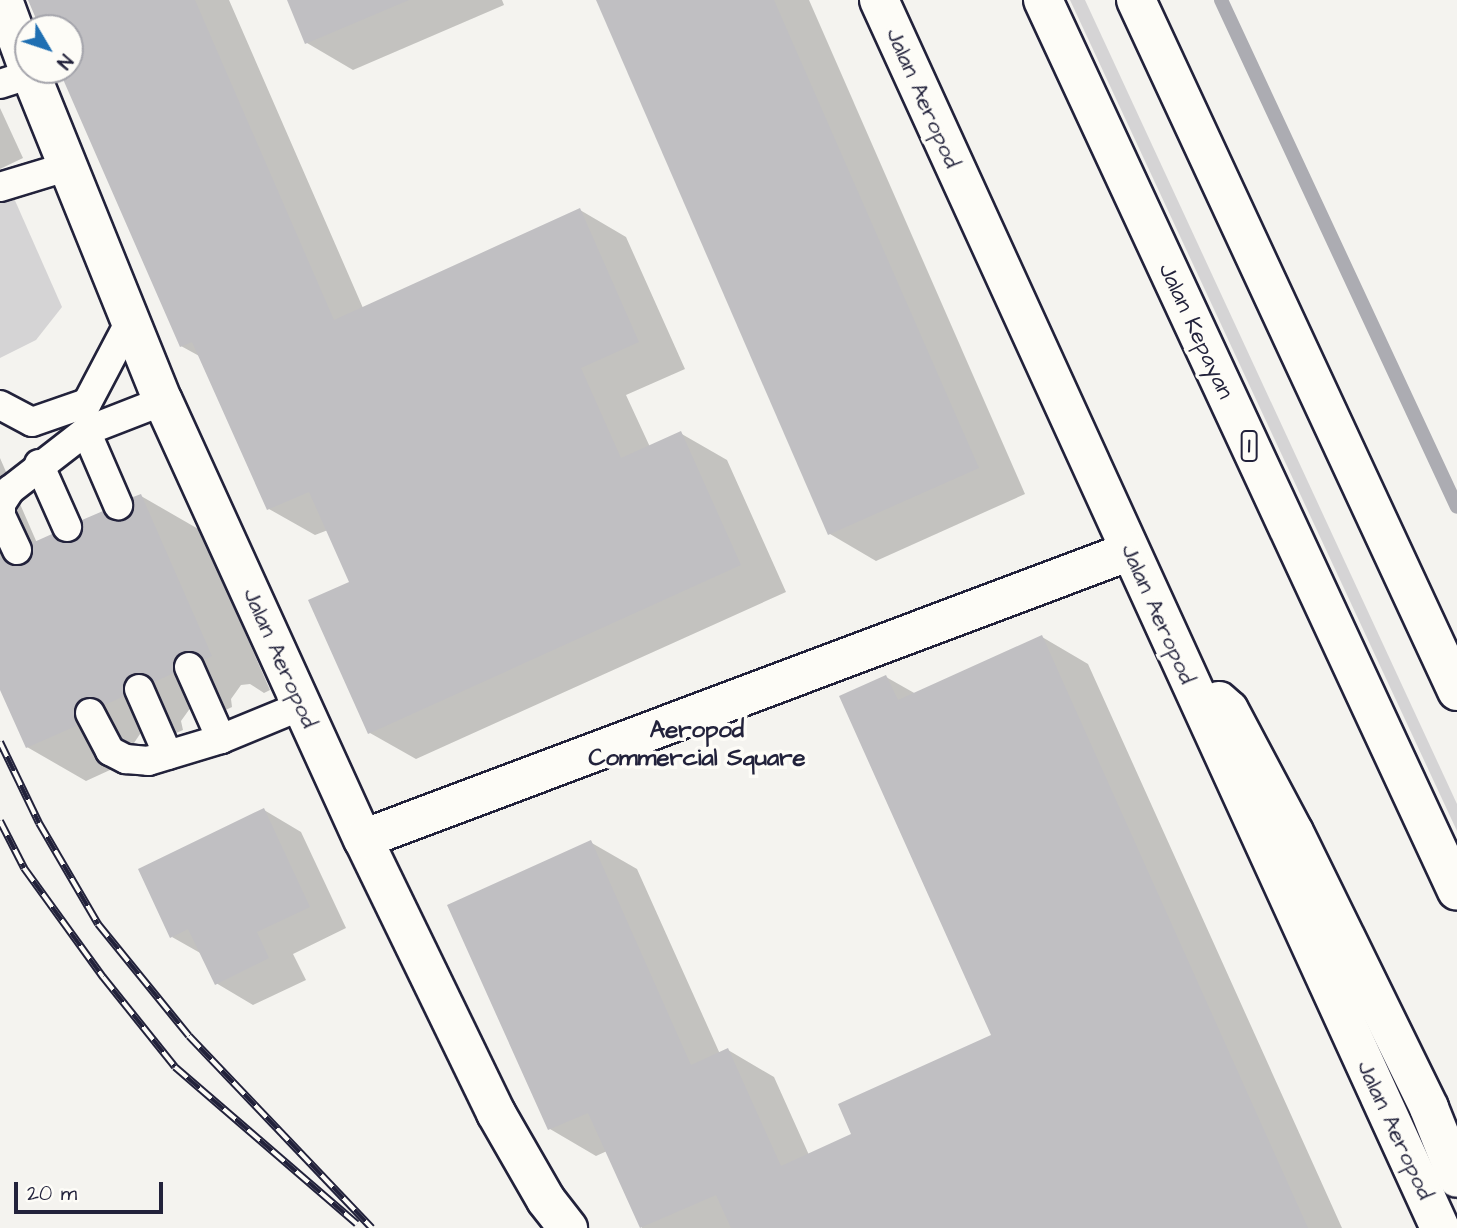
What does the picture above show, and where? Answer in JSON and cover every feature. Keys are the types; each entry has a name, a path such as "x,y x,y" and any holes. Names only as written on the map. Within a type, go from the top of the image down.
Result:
{"main road":[{"name":"Jalan Aeropod","path":"3,0 14,43"},
{"name":"Jalan Aeropod","path":"878,0 1440,1228"},
{"name":"Jalan Kepayan","path":"1043,0 1457,891"},
{"path":"1136,0 1457,691"},
{"name":"Jalan Aeropod","path":"27,84 69,166 163,401 363,839 496,1113 545,1200 568,1228"},
{"path":"363,839 1130,551"},
{"path":"1185,673 1229,710 1429,1108 1457,1178"}],"lane":[{"path":"0,187 69,166"},
{"path":"0,405 32,422 87,403 130,321"},
{"path":"17,550 1,515 1,504 38,464 86,431 163,401"},
{"path":"86,431 118,505"},
{"path":"38,464 67,527"},
{"path":"189,667 221,739"},
{"path":"139,689 168,755"},
{"path":"90,713 110,751 127,759 148,761 221,739 301,706"}],"shaded area":[{"path":"1070,0 1085,0 1457,804 1457,831"},
{"path":"13,196 62,307 36,340 0,358 0,200"}],"building":[{"path":"28,0 195,0 334,320 580,208 639,342 581,368 621,458 681,431 741,565 368,734 308,600 349,582 309,492 267,510 192,342 180,347 65,84 84,84 84,14 34,14"},
{"path":"287,0 409,0 305,44"},
{"path":"596,0 774,0 979,468 828,535"},
{"path":"141,494 212,656 204,660 191,651 182,652 173,665 174,673 154,682 141,673 132,674 123,687 124,696 105,705 98,699 83,698 74,712 76,726 26,748 0,690 0,558 15,566 24,565 33,552 32,543 52,534 65,543 74,542 83,529 82,520 103,511 115,521 125,520 134,508 133,497"},
{"path":"1042,635 1308,1228 731,1228 716,1195 640,1228 588,1113 548,1130 447,905 591,840 691,1065 728,1048 781,1166 851,1134 838,1104 991,1035 839,696 886,675 898,700"},
{"path":"264,808 310,907 257,932 269,958 215,985 188,929 170,938 138,869"}],"waterway":[{"path":"1221,0 1457,507"}],"railway":[{"path":"0,742 39,823 98,924 189,1036 372,1228"},
{"path":"0,821 24,868 103,977 175,1067 357,1224"}],"district":[{"name":"Aeropod Commercial Square","path":"697,745"}]}
